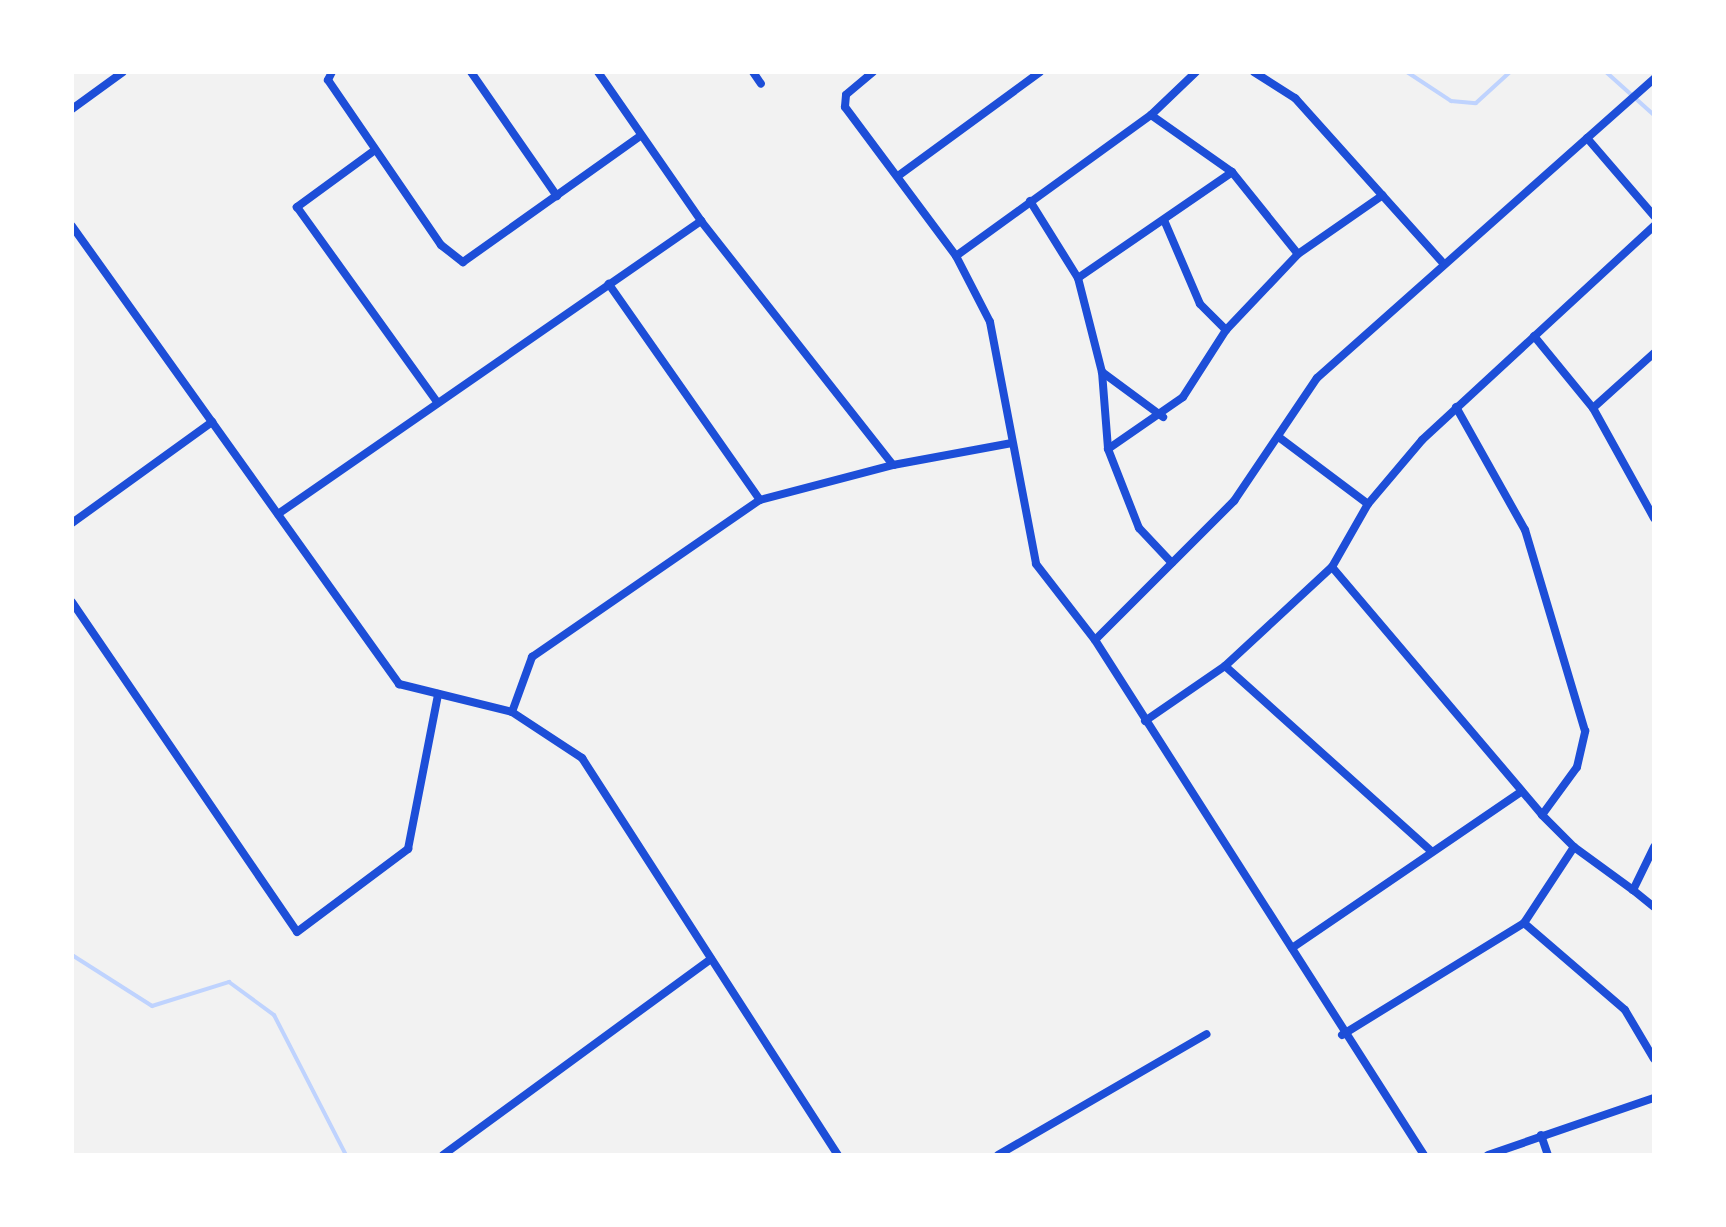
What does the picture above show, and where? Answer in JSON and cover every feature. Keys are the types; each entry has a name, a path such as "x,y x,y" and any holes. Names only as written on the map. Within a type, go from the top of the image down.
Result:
{"street":[{"path":"72,109 122,72"},
{"path":"332,72 328,80 375,150 441,245 463,262 640,136"},
{"path":"471,72 557,196"},
{"path":"598,72 701,221 893,465"},
{"path":"753,72 761,84"},
{"path":"873,72 846,95 845,107 956,256 990,322 1036,564 1095,640 1292,948 1342,1035 1424,1155"},
{"path":"898,176 1040,72"},
{"path":"956,256 1151,115 1196,72"},
{"path":"1254,72 1295,98 1441,261"},
{"path":"1095,640 1234,501 1280,438 1317,378 1441,261 1654,79"},
{"path":"1151,115 1232,172 1298,254"},
{"path":"1587,138 1654,216"},
{"path":"375,150 297,207 438,403"},
{"path":"1078,278 1232,172"},
{"path":"1108,449 1163,417 1226,330 1298,254 1383,195"},
{"path":"1030,201 1078,278 1102,372 1108,449 1139,528 1172,563"},
{"path":"1164,220 1200,304 1226,330"},
{"path":"278,514 701,221"},
{"path":"72,226 399,684 512,712 582,758 838,1155"},
{"path":"1145,721 1225,666 1332,567 1368,504 1456,407 1654,226"},
{"path":"609,284 760,500"},
{"path":"1534,336 1593,408 1654,518"},
{"path":"1593,408 1654,353"},
{"path":"1102,372 1163,417"},
{"path":"1456,407 1525,530 1585,731 1577,767 1542,815"},
{"path":"72,523 212,422"},
{"path":"1280,438 1368,504"},
{"path":"512,712 532,657 760,500 893,465 1012,443"},
{"path":"1332,567 1542,815 1574,847 1654,907"},
{"path":"72,602 297,932 408,849 438,694"},
{"path":"1225,666 1432,852"},
{"path":"1292,948 1522,791"},
{"path":"1342,1035 1524,923 1574,847"},
{"path":"1633,890 1654,847"},
{"path":"1524,923 1625,1010 1654,1059"},
{"path":"443,1155 711,959"},
{"path":"998,1155 1207,1034"},
{"path":"1488,1155 1654,1098"},
{"path":"1541,1135 1548,1155"}],"waterway":[{"path":"1407,72 1451,101 1476,103 1510,72"},
{"path":"1606,72 1654,115"},
{"path":"72,955 152,1006 229,982 274,1015 346,1155"}]}
